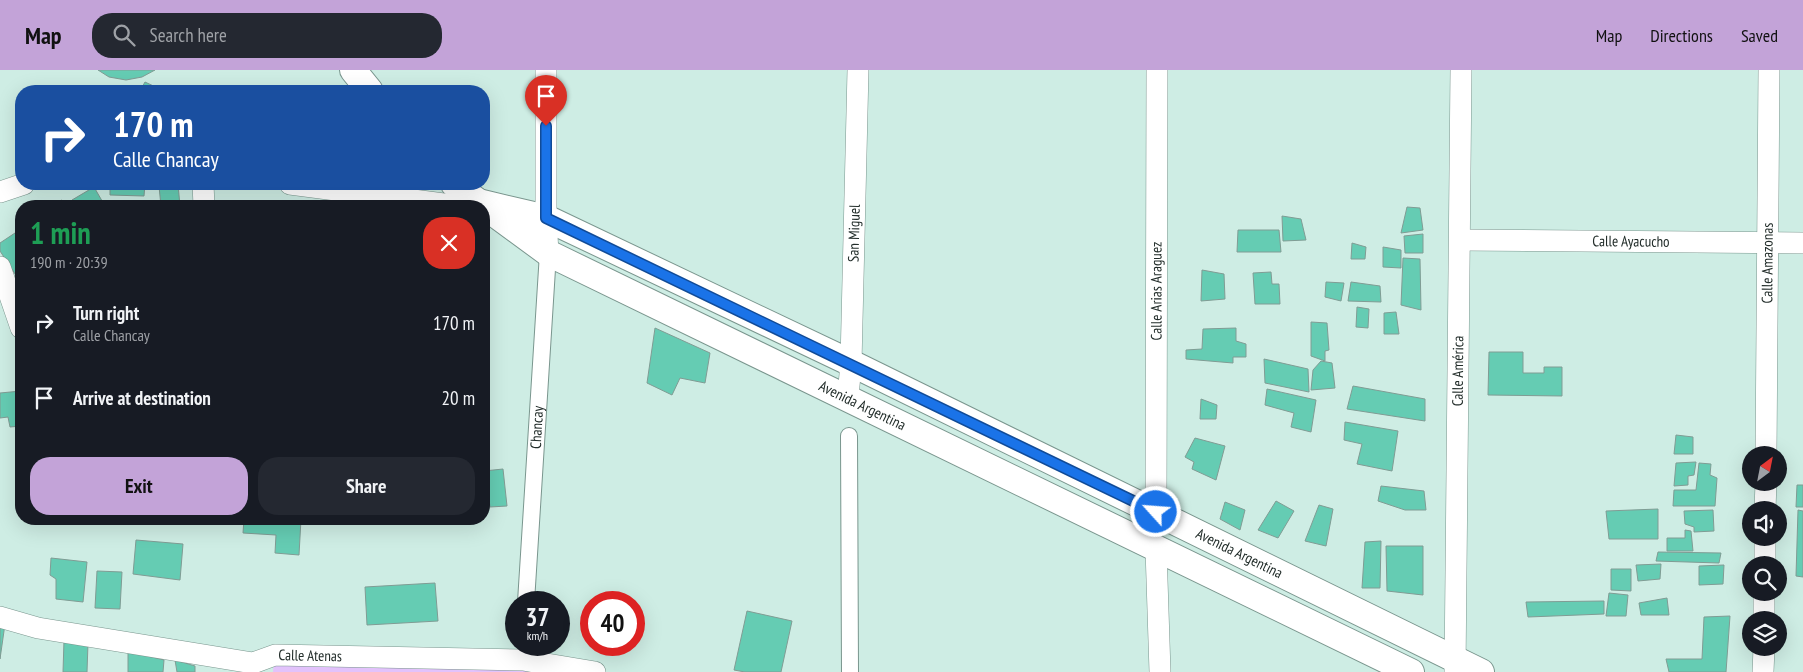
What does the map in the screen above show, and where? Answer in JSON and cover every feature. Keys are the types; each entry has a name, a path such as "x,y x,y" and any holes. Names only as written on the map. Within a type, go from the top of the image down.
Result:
{"street":[{"path":"352,70 365,85"},
{"path":"546,70 546,218 548,253"},
{"name":"San Miguel","path":"848,397 851,363 858,70"},
{"name":"Calle Arias Araguez","path":"1156,512 1157,70"},
{"name":"Calle América","path":"1455,666 1461,70"},
{"name":"Calle Amazonas","path":"1766,446 1769,70"},
{"path":"0,192 15,187"},
{"path":"341,190 426,200"},
{"name":"Avenida Argentina","path":"490,209 546,218 851,363 1156,512 1455,666 1481,672"},
{"name":"Avenida Argentina","path":"490,218 548,253 1411,672"},
{"name":"Calle Ayacucho","path":"1460,240 1803,243"},
{"name":"Chancay","path":"527,591 548,253"},
{"path":"0,267 15,311"},
{"path":"849,436 850,672"},
{"path":"1156,549 1160,672"},
{"name":"Calle Atenas","path":"0,617 38,628 253,667 274,655 505,653"},
{"name":"Calle Atenas","path":"534,656 595,672"},
{"path":"1763,672 1764,656"}],"shaded area":[{"path":"274,658 525,668 542,672 273,672"}],"building":[{"path":"98,70 155,70 142,77 126,80 109,77"},
{"path":"89,190 96,190 102,200 72,200"},
{"path":"110,190 144,190 144,196 110,195"},
{"path":"159,190 179,190 179,200 160,200"},
{"path":"1407,207 1420,208 1423,230 1401,233"},
{"path":"1282,216 1301,219 1306,240 1283,241"},
{"path":"1238,230 1279,230 1281,252 1237,252"},
{"path":"15,233 15,274 0,251 0,243"},
{"path":"1423,234 1423,253 1405,253 1404,236"},
{"path":"1352,243 1366,247 1365,259 1351,259"},
{"path":"1383,247 1401,250 1401,268 1383,267"},
{"path":"1403,258 1420,259 1421,310 1401,305"},
{"path":"1202,270 1224,274 1225,299 1201,301"},
{"path":"1271,272 1272,284 1279,284 1280,304 1255,304 1253,273"},
{"path":"1326,282 1344,283 1341,301 1325,297"},
{"path":"1351,282 1380,286 1381,302 1348,301"},
{"path":"1357,307 1369,309 1368,328 1356,327"},
{"path":"1396,312 1399,334 1384,334 1384,313"},
{"path":"1311,322 1327,323 1329,350 1325,351 1325,361 1311,356"},
{"path":"655,328 710,353 705,383 680,378 672,395 647,383"},
{"path":"1236,328 1236,341 1246,344 1246,357 1233,357 1233,363 1186,359 1186,350 1202,349 1203,329"},
{"path":"1489,352 1523,352 1523,373 1544,373 1544,367 1562,367 1562,396 1488,395"},
{"path":"1264,359 1308,369 1309,392 1265,383"},
{"path":"1321,361 1332,363 1335,388 1311,390 1313,370"},
{"path":"1353,386 1425,399 1425,421 1347,409"},
{"path":"1267,389 1316,400 1311,432 1291,427 1294,413 1265,405"},
{"path":"15,392 15,427 10,427 8,417 0,418 0,393"},
{"path":"1201,399 1217,405 1216,419 1200,419"},
{"path":"1345,422 1398,431 1392,471 1357,464 1362,444 1344,440"},
{"path":"1676,435 1693,437 1693,454 1674,454"},
{"path":"1195,438 1225,446 1216,480 1192,469 1194,462 1185,457"},
{"path":"1696,462 1694,475 1688,476 1688,485 1674,486 1676,463"},
{"path":"1699,463 1711,464 1710,475 1717,478 1715,506 1673,506 1674,490 1696,490"},
{"path":"503,469 507,506 490,507 490,470"},
{"path":"1797,485 1803,485 1803,507 1796,507"},
{"path":"1381,486 1424,491 1426,510 1405,510 1378,501"},
{"path":"1276,501 1294,511 1278,538 1258,530"},
{"path":"1225,502 1245,510 1240,530 1220,519"},
{"path":"1319,505 1333,509 1326,546 1305,541"},
{"path":"1658,509 1658,539 1609,539 1606,511"},
{"path":"1713,510 1714,531 1694,532 1694,527 1685,524 1684,511"},
{"path":"1798,510 1803,511 1803,577 1796,576"},
{"path":"244,525 301,525 299,555 275,553 276,535 243,533"},
{"path":"1685,530 1691,531 1693,551 1667,551 1667,538 1685,538"},
{"path":"136,540 183,544 180,580 133,574"},
{"path":"1381,541 1380,588 1362,588 1365,542"},
{"path":"1386,546 1423,546 1423,595 1387,591"},
{"path":"1658,552 1721,553 1719,563 1656,561"},
{"path":"51,558 87,562 83,602 56,599 56,579 50,575"},
{"path":"1661,564 1660,579 1638,581 1636,565"},
{"path":"1724,565 1723,584 1699,585 1699,566"},
{"path":"1611,569 1631,569 1631,591 1611,590"},
{"path":"97,571 122,572 120,609 95,608"},
{"path":"435,583 438,621 367,625 365,587"},
{"path":"1609,593 1628,595 1626,616 1606,616"},
{"path":"1667,598 1669,615 1641,615 1639,603"},
{"path":"1604,601 1604,614 1528,617 1526,602"},
{"path":"747,611 792,621 781,672 745,672 734,670"},
{"path":"1730,616 1726,672 1669,672 1666,659 1702,659 1704,617"},
{"path":"0,623 5,624 0,659"},
{"path":"64,640 88,643 87,672 63,672"},
{"path":"128,651 164,660 163,672 128,672"},
{"path":"175,660 195,666 195,672 177,672"}],"route":[{"path":"546,126 546,218 851,363 1156,512"}]}
